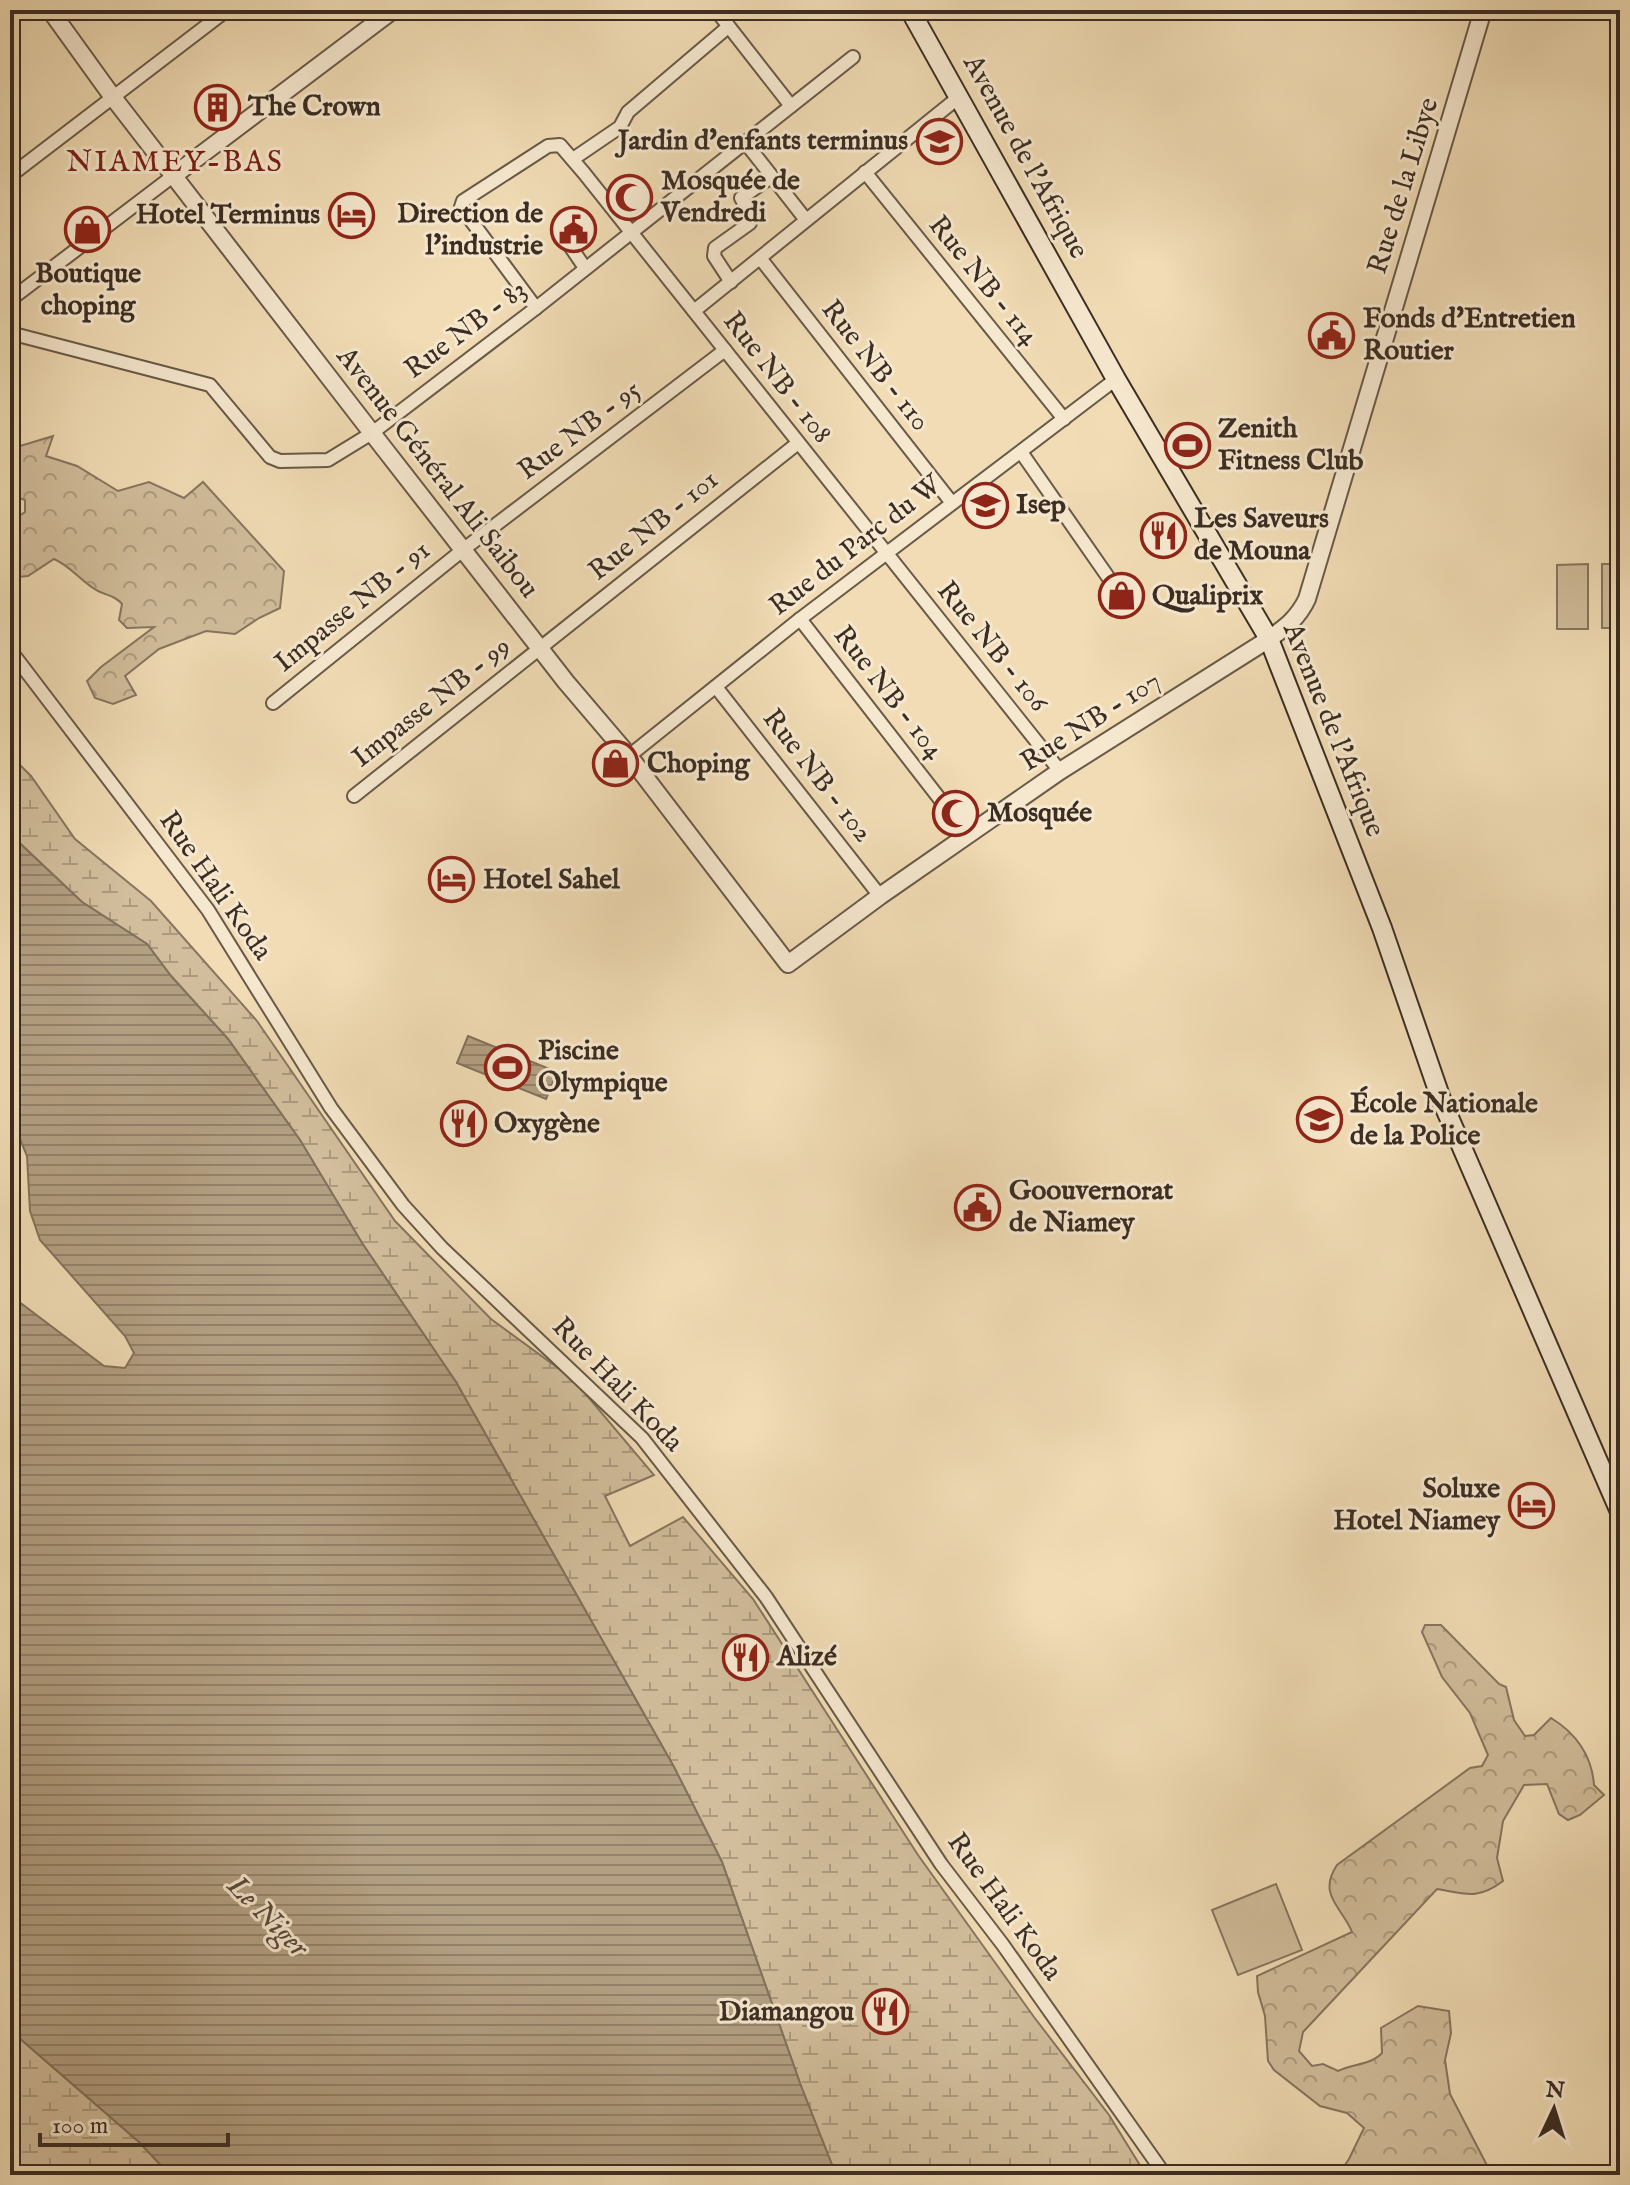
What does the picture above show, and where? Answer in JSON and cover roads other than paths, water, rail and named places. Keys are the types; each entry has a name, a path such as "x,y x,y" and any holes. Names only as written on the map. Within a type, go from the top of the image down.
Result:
{"main road":[{"name":"Avenue de l'Afrique","path":"910,10 1116,379 1269,639 1382,928 1441,1099 1620,1512"}],"street":[{"path":"10,176 227,10"},
{"path":"10,300 393,10"},
{"path":"716,10 791,106"},
{"name":"Rue de la Libye","path":"1269,639 1293,622 1307,599 1483,10"},
{"name":"Avenue Général Ali Saibou","path":"59,13 112,96 173,176 372,433 629,756 788,964"},
{"path":"573,159 620,127 628,112 728,27"},
{"name":"Rue NB - 83","path":"10,333 210,385 263,451 280,461 328,460 372,433 536,308 853,57"},
{"path":"694,311 959,97"},
{"path":"745,142 806,220"},
{"name":"Rue NB - 108","path":"536,308 461,204 552,144 560,145 573,159 886,553"},
{"name":"Rue NB - 114","path":"865,172 1064,419"},
{"path":"731,282 715,248 750,223 751,215 741,198 771,177"},
{"path":"564,237 585,268"},
{"name":"Rue NB - 110","path":"760,258 952,503"},
{"name":"Rue NB - 95","path":"464,549 725,350"},
{"name":"Rue du Parc du W","path":"629,756 800,619 1116,379"},
{"name":"Rue NB - 101","path":"541,647 798,443"},
{"path":"1021,452 1124,600"},
{"name":"Impasse NB - 91","path":"273,703 464,549"},
{"name":"Rue NB - 106","path":"886,553 1060,771"},
{"name":"Rue NB - 104","path":"800,619 967,834"},
{"name":"Rue NB - 107","path":"788,964 967,834 1060,771 1269,639"},
{"name":"Impasse NB - 99","path":"354,796 541,647"},
{"name":"Rue Hali Koda","path":"10,650 208,910 331,1108 403,1205 452,1258 642,1438 766,1597 941,1864 1003,1945 1165,2175"},
{"name":"Rue NB - 102","path":"716,687 880,896"}],"water":[{"name":"Le Niger","path":"10,834 82,902 147,944 171,976 228,1039 300,1140 362,1243 456,1382 674,1767 722,1862 801,2086 836,2175 170,2175 139,2142 10,2030 10,1295 104,1366 125,1368 134,1353 125,1336 40,1240 30,1211 27,1156 10,1115"},
{"name":"Piscine Olympique","path":"468,1036 557,1072 546,1099 457,1063"}],"place":[{"name":"The Crown","path":"217,107"},
{"name":"Jardin d'enfants terminus","path":"939,141"},
{"name":"Mosquée de Vendredi","path":"630,197"},
{"name":"Hotel Terminus","path":"351,215"},
{"name":"Boutique choping","path":"88,230"},
{"name":"Direction de l'industrie","path":"574,230"},
{"name":"Fonds d'Entretien Routier","path":"1332,335"},
{"name":"Zenith Fitness Club","path":"1187,445"},
{"name":"Isep","path":"985,505"},
{"name":"Les Saveurs de Mouna","path":"1163,535"},
{"name":"Qualiprix","path":"1121,596"},
{"name":"Choping","path":"616,764"},
{"name":"Mosquée","path":"956,813"},
{"name":"Hotel Sahel","path":"452,880"},
{"name":"Piscine Olympique","path":"507,1067"},
{"name":"École Nationale de la Police","path":"1319,1120"},
{"name":"Oxygène","path":"463,1124"},
{"name":"Goouvernorat de Niamey","path":"978,1207"},
{"name":"Soluxe Hotel Niamey","path":"1531,1505"},
{"name":"Alizé","path":"746,1657"},
{"name":"Diamangou","path":"885,2012"}],"district":[{"name":"NIAMEY-BAS","path":"175,163"}]}
